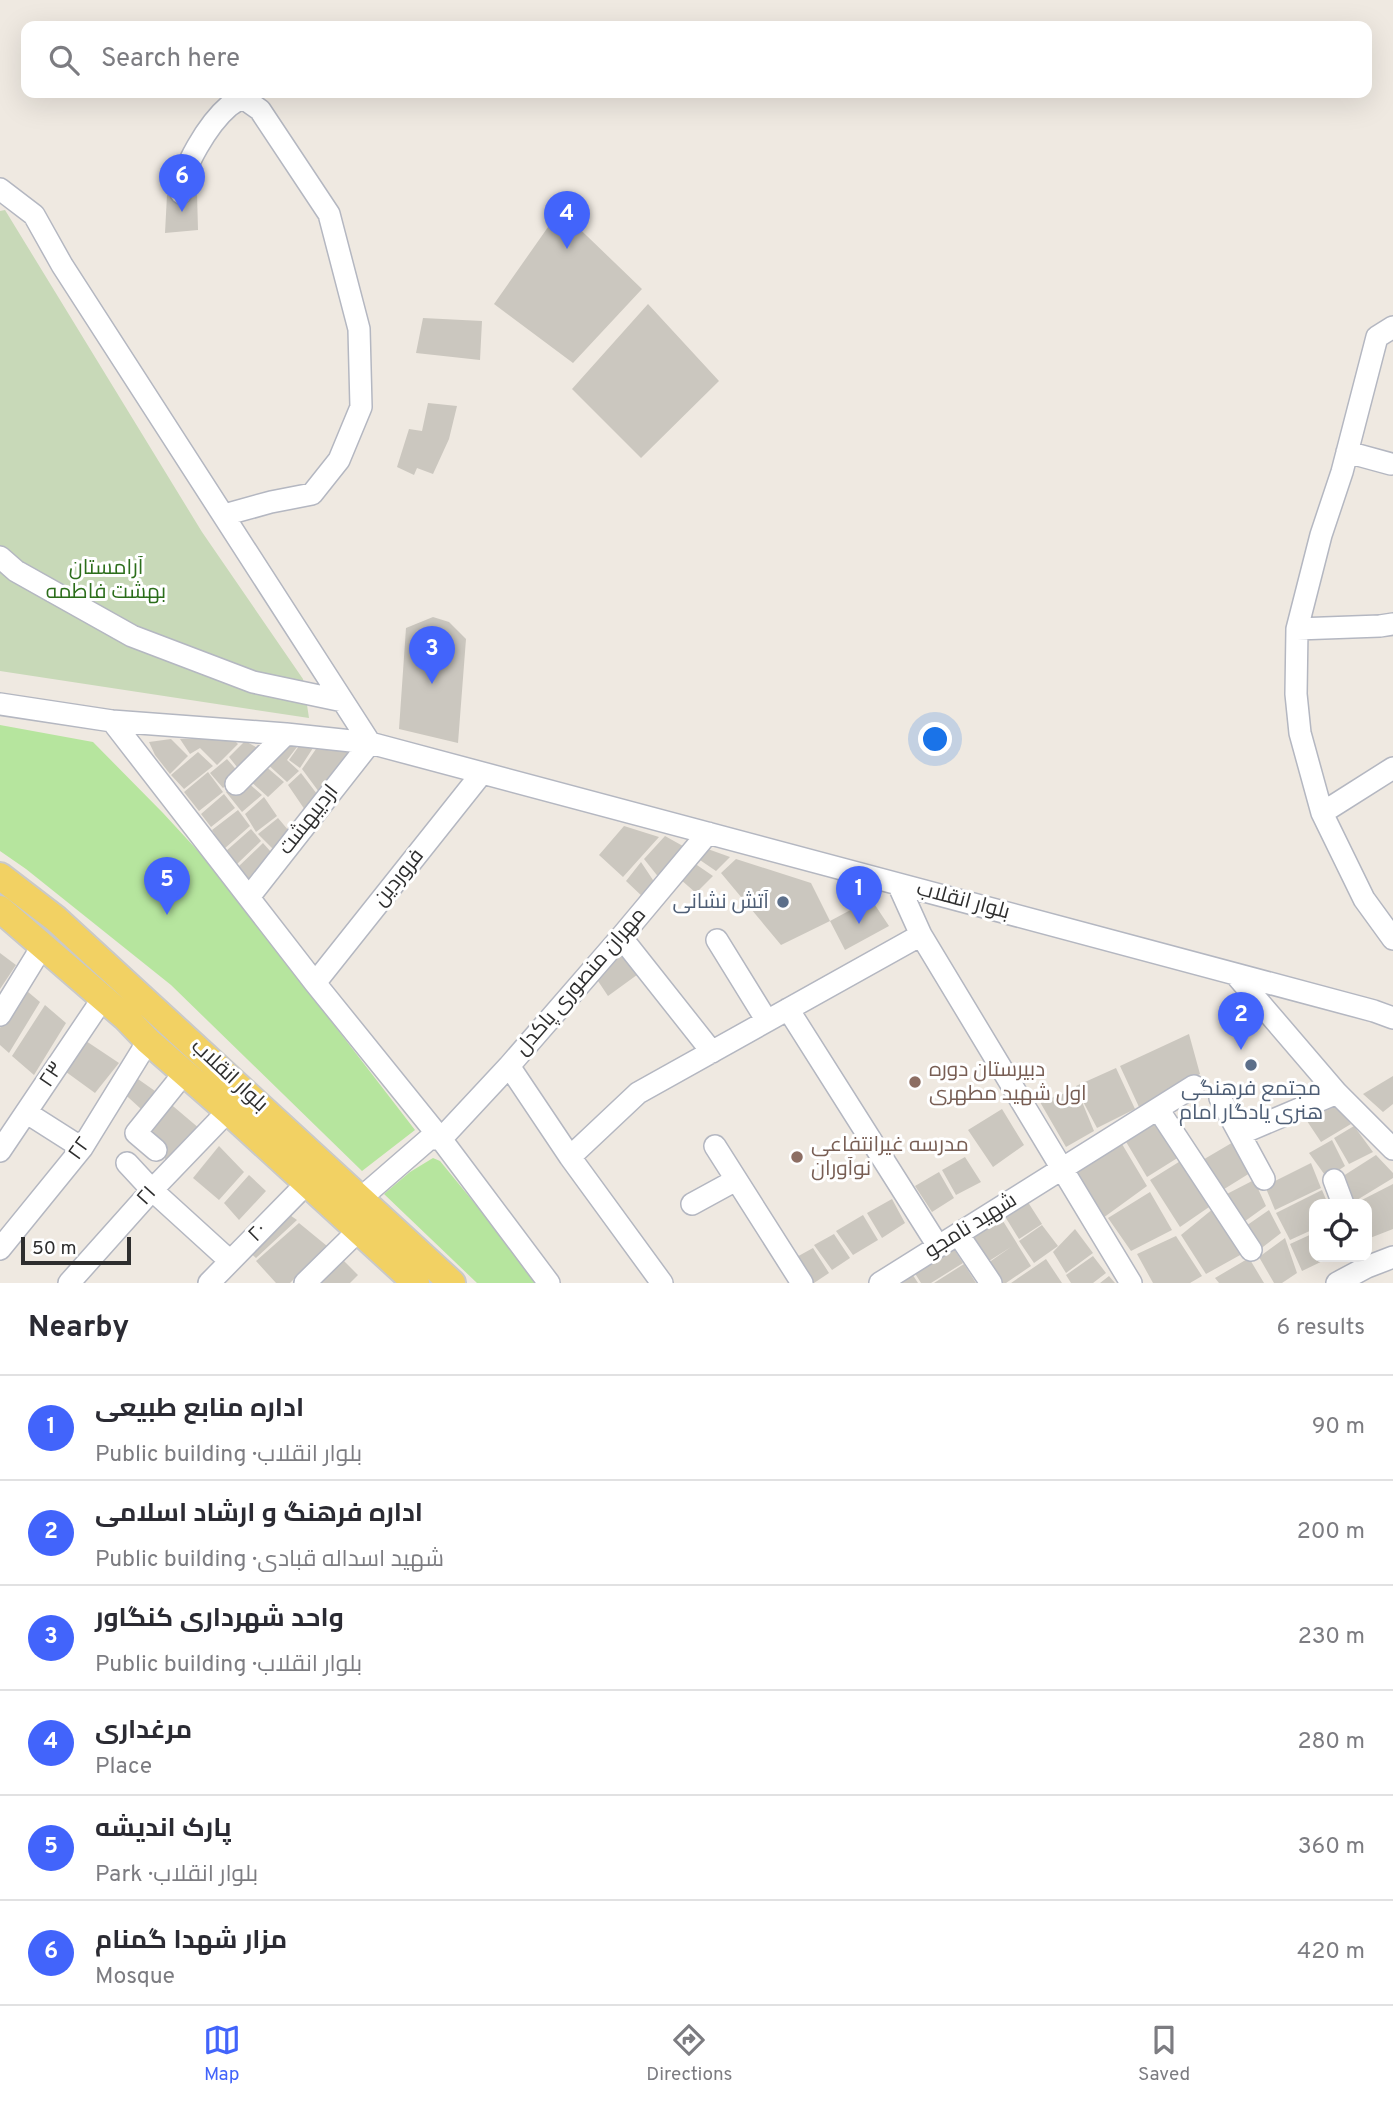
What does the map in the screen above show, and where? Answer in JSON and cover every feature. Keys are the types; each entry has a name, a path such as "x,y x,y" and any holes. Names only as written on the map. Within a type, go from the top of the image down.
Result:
{"main road":[{"name":"بلوار انقلاب","path":"0,876 56,919 354,1215 416,1283"},
{"name":"بلوار انقلاب","path":"0,909 43,944 307,1183 452,1283"}],"street":[{"path":"181,193 181,182 201,139 228,107 242,98"},
{"path":"223,515 312,494 339,460 361,408 359,329 329,214 260,110 244,98"},
{"path":"0,189 34,215 62,265 370,743"},
{"path":"1392,330 1377,337 1347,452 1321,535 1297,629 1296,694 1300,733 1322,813 1364,900 1393,939"},
{"path":"1347,452 1391,464"},
{"path":"0,557 16,571 132,636 253,682 343,701"},
{"path":"1297,629 1393,624"},
{"name":"بلوار انقلاب","path":"0,704 112,722 286,734 370,743 1393,1018"},
{"path":"112,722 440,1139 549,1283"},
{"path":"236,784 286,734"},
{"name":"اردیبهشت","path":"248,897 370,743"},
{"path":"1322,813 1393,768"},
{"name":"فروردین","path":"315,983 482,773"},
{"name":"مهران منصوری پاکدل","path":"305,1283 354,1215 429,1139 440,1139 509,1066 708,833"},
{"path":"898,884 921,935 1130,1283"},
{"path":"570,1157 638,1093 921,935"},
{"path":"621,937 712,1052"},
{"path":"717,940 766,1021"},
{"path":"0,1015 43,944"},
{"path":"1235,974 1337,1093 1393,1149"},
{"name":"۲۳","path":"0,1151 103,998"},
{"path":"788,1009 938,1246"},
{"name":"۲۲","path":"0,1250 82,1148 148,1041"},
{"name":"مهران منصوری پاکدل","path":"509,1066 570,1157 662,1283"},
{"path":"156,1150 135,1133 185,1072"},
{"name":"شهید نامجو","path":"880,1283 1194,1086"},
{"path":"1240,1134 1337,1093"},
{"path":"1220,1098 1264,1179"},
{"path":"1158,1109 1251,1250"},
{"name":"۲۱","path":"69,1283 152,1190 228,1111"},
{"path":"27,1113 82,1148"},
{"path":"715,1146 802,1283"},
{"path":"127,1163 152,1190 230,1261"},
{"path":"692,1204 736,1180"},
{"path":"1334,1180 1341,1199"},
{"name":"۲۰","path":"209,1283 307,1183"},
{"path":"958,1234 991,1283"},
{"path":"1372,1261 1393,1257"},
{"path":"1337,1283 1365,1262"}],"green space":[{"name":"آرامستان بهشت فاطمه","path":"5,210 202,532 303,679 309,718 0,671 0,211"},
{"path":"0,725 93,742 210,864 415,1130 362,1171 171,985 0,851"},
{"path":"433,1158 440,1161 540,1283 477,1283 384,1194 410,1172"}],"building":[{"path":"197,193 198,230 165,233 167,195"},
{"path":"560,210 642,289 573,363 494,304"},
{"path":"648,304 719,381 641,458 572,389"},
{"path":"423,318 482,321 480,360 416,353"},
{"path":"428,403 457,406 449,439 433,474 417,468 414,475 397,467 409,429 422,431"},
{"path":"433,617 449,622 466,639 458,743 399,729 406,628"},
{"path":"171,739 188,756 170,774 155,755 149,742"},
{"path":"180,739 233,739 238,744 217,765 200,748 190,754"},
{"path":"245,741 263,751 241,772 229,757"},
{"path":"281,743 297,747 287,760 299,771 287,782 264,761"},
{"path":"299,746 313,748 300,768 289,760"},
{"path":"316,749 350,752 319,792 302,769"},
{"path":"198,752 213,766 184,789 171,775"},
{"path":"227,759 240,774 223,788 210,773"},
{"path":"263,764 284,782 268,797 248,779"},
{"path":"208,772 223,792 199,811 184,792"},
{"path":"301,773 317,794 305,810 288,785"},
{"path":"246,781 262,795 242,812 226,792"},
{"path":"224,794 235,808 211,827 201,814"},
{"path":"264,797 277,816 256,832 245,814"},
{"path":"238,810 250,826 224,849 212,830"},
{"path":"278,818 289,831 273,849 258,834"},
{"path":"624,826 659,837 623,877 599,855"},
{"path":"251,829 261,841 236,865 226,851"},
{"path":"665,836 690,850 660,879 644,859"},
{"path":"263,843 271,852 247,881 238,867"},
{"path":"705,848 730,857 716,871 697,858"},
{"name":"آتش نشانی","path":"736,859 811,883 830,921 781,945 721,873"},
{"path":"641,862 655,883 644,898 626,881"},
{"path":"694,863 713,876 696,893 680,879"},
{"path":"871,899 889,926 845,950 830,921"},
{"path":"623,951 641,972 608,996 596,978"},
{"path":"0,953 16,965 0,989"},
{"path":"21,986 40,1002 9,1053 0,1045 0,1028"},
{"path":"45,1005 66,1023 34,1075 12,1056"},
{"path":"1189,1034 1200,1074 1139,1107 1120,1066"},
{"path":"83,1039 119,1063 95,1093 62,1069"},
{"path":"1116,1068 1135,1109 1097,1128 1078,1092 1094,1131 1066,1147 1040,1102 1077,1089 1076,1086"},
{"path":"128,1072 155,1091 141,1109 117,1087"},
{"path":"1393,1076 1393,1104 1383,1112 1363,1094"},
{"path":"167,1101 200,1129 170,1164 141,1132"},
{"path":"1332,1102 1351,1124 1321,1142 1301,1112"},
{"path":"1002,1109 1024,1145 993,1167 968,1130"},
{"path":"1153,1115 1179,1157 1147,1177 1122,1135"},
{"path":"1354,1126 1373,1152 1349,1164 1334,1138"},
{"path":"1119,1139 1147,1186 1103,1218 1072,1168"},
{"path":"1332,1140 1345,1166 1327,1178 1309,1153"},
{"path":"1235,1141 1250,1173 1221,1191 1201,1161"},
{"path":"219,1146 244,1172 219,1200 193,1178"},
{"path":"1376,1155 1393,1173 1393,1178 1359,1199 1350,1199 1340,1178"},
{"path":"965,1157 981,1182 956,1195 942,1170"},
{"path":"1182,1160 1212,1205 1180,1227 1150,1180"},
{"path":"1311,1163 1321,1188 1275,1210 1265,1186"},
{"path":"939,1172 954,1198 932,1212 915,1186"},
{"path":"249,1175 266,1191 239,1220 224,1203"},
{"path":"1254,1180 1266,1206 1241,1224 1223,1196"},
{"path":"1393,1184 1393,1229 1372,1237 1372,1199 1364,1199"},
{"path":"1322,1190 1326,1199 1309,1199 1309,1231 1290,1240 1276,1213"},
{"path":"1150,1192 1172,1230 1131,1251 1108,1218"},
{"path":"1024,1196 1042,1224 1019,1239 1001,1210"},
{"path":"892,1199 905,1223 882,1238 867,1213"},
{"path":"1214,1208 1242,1254 1206,1274 1181,1235"},
{"path":"1269,1210 1281,1233 1259,1250 1243,1228"},
{"path":"284,1211 297,1220 256,1258 246,1249"},
{"path":"998,1213 1031,1266 1006,1283 1001,1283 988,1263 1011,1247 986,1263 968,1232"},
{"path":"863,1215 878,1240 853,1255 836,1231"},
{"path":"299,1223 327,1246 290,1283 276,1283 256,1261"},
{"path":"1042,1225 1058,1246 1034,1263 1019,1241"},
{"path":"1075,1229 1093,1253 1066,1273 1053,1252"},
{"path":"834,1234 850,1258 832,1270 814,1245"},
{"path":"1309,1235 1309,1262 1321,1262 1302,1271 1290,1244"},
{"path":"1176,1236 1202,1276 1190,1283 1153,1283 1137,1254"},
{"path":"1285,1238 1297,1273 1282,1283 1274,1283 1259,1257"},
{"path":"950,1243 963,1263 931,1283 921,1283 911,1267"},
{"path":"813,1248 829,1273 814,1283 809,1283 793,1259"},
{"path":"338,1255 358,1275 350,1283 310,1283"},
{"path":"1093,1256 1106,1273 1093,1283 1071,1283 1066,1275"},
{"path":"1249,1258 1264,1283 1219,1283 1215,1278"},
{"path":"1046,1259 1062,1283 1011,1283"},
{"path":"964,1264 976,1283 934,1283"},
{"path":"909,1269 918,1283 887,1283"},
{"path":"1109,1276 1115,1283 1100,1283"}],"place":[{"name":"مزار شهدا گمنام","path":"182,212"},
{"name":"مرغداری","path":"567,249"},
{"name":"واحد شهرداری کنگاور","path":"432,684"},
{"name":"آتش نشانی","path":"783,902"},
{"name":"پارک اندیشه","path":"167,915"},
{"name":"اداره منابع طبیعی","path":"859,924"},
{"name":"اداره فرهنگ و ارشاد اسلامی","path":"1241,1050"},
{"name":"مجتمع فرهنگی هنری یادگار امام","path":"1251,1065"},
{"name":"دبیرستان دوره اول شهید مطهری","path":"915,1082"},
{"name":"مدرسه غیرانتفاعی نوآوران","path":"797,1157"}]}
